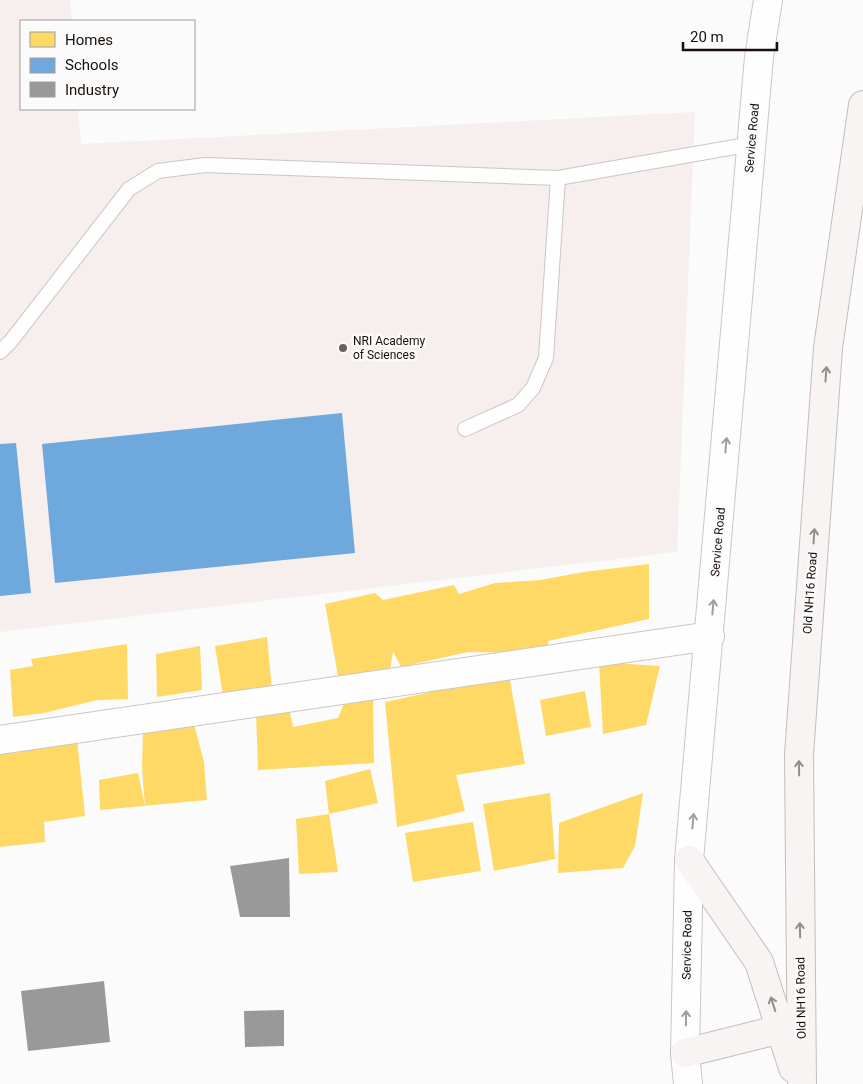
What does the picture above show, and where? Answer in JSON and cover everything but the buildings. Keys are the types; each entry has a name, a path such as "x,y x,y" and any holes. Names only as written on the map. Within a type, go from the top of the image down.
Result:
{"main road":[{"name":"Old NH16 Road","path":"800,1084 798,755 828,348 863,105"},
{"path":"689,860 760,962 800,1084"},
{"path":"685,1053 781,1030"}],"street":[{"name":"Service Road","path":"688,1084 685,1053 689,860 759,57 768,0"},
{"path":"0,740 710,636"}],"lane":[{"path":"0,352 11,341 129,189 158,171 205,165 558,178 752,144"},
{"path":"465,430 518,405 533,388 546,358 558,178"}],"shaded area":[{"name":"NRI Academy of Sciences","path":"0,0 70,0 72,20 20,20 20,110 78,110 81,144 695,112 677,552 0,632"}],"place":[{"name":"NRI Academy of Sciences","path":"343,348"}]}
